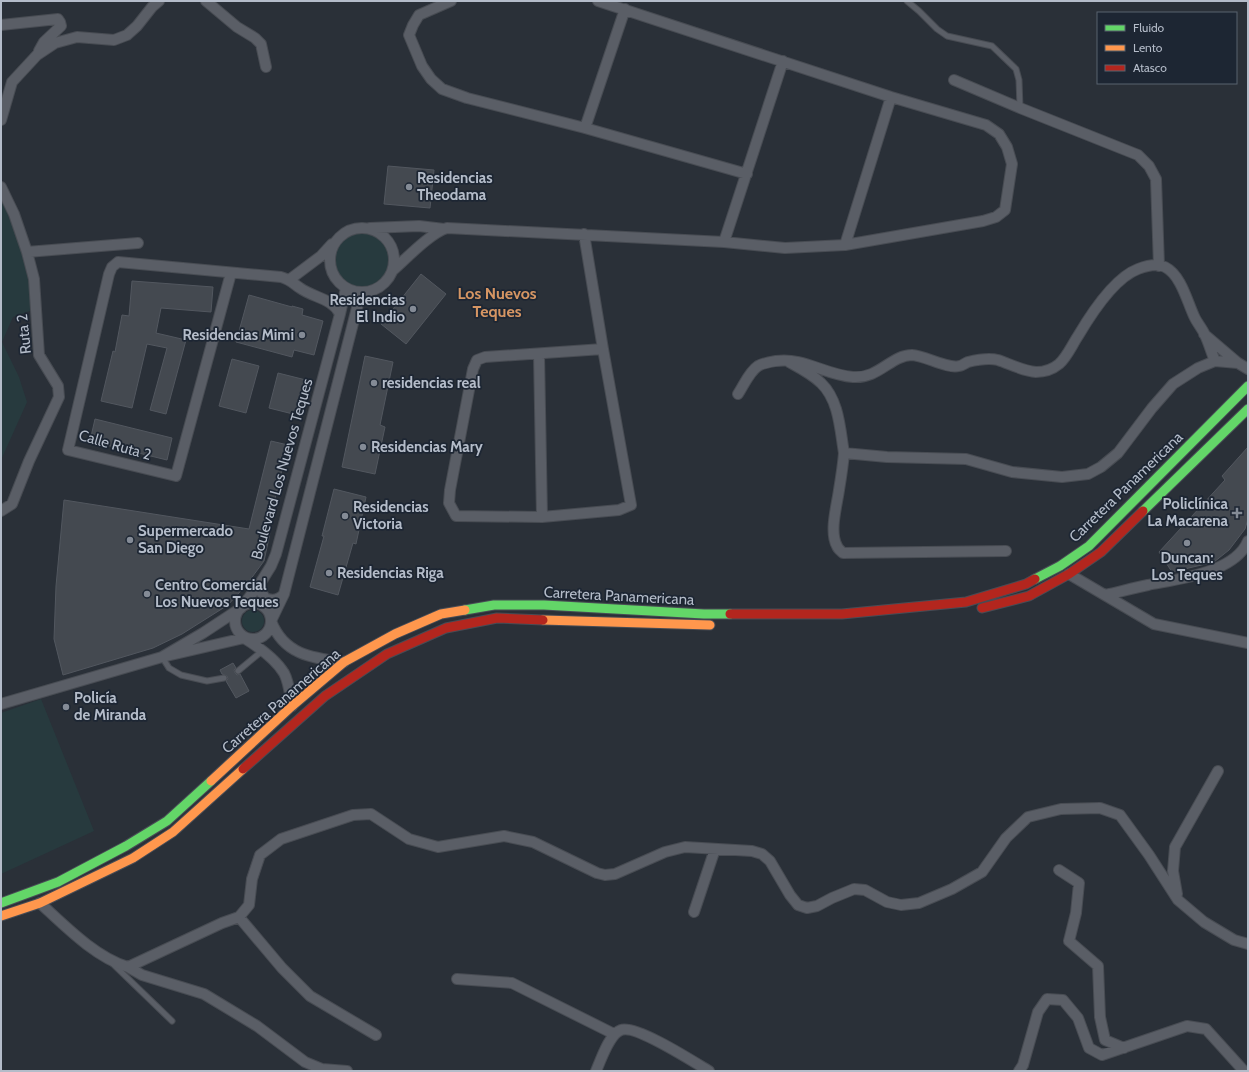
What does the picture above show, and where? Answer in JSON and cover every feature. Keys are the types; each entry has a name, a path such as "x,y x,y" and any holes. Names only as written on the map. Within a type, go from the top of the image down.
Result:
{"main road":[{"name":"Carretera Panamericana","path":"1,903 58,882 126,846 166,821 292,706 344,662 395,634 441,614 494,605 544,605 704,614 842,614 966,602 1026,584 1060,566 1089,546 1248,386"},
{"name":"Carretera Panamericana","path":"975,609 1029,596 1069,574 1101,552 1248,409"},
{"name":"Carretera Panamericana","path":"1,916 40,903 134,858 173,832 325,696 387,654 446,628 497,618 718,625"}],"street":[{"path":"1,120 12,82 37,55 55,43 77,37 114,40 127,35 159,1"},
{"path":"206,1 237,27 255,38 261,44 266,67"},
{"path":"451,1 419,15 409,35 422,66 431,79 442,89 467,98 585,128 747,174"},
{"path":"340,314 338,309 323,298 301,289 285,278 321,256 340,236 349,230 359,228 419,226 444,229 584,234 724,242 785,248 845,245 983,221 996,216 1005,210 1012,164 1007,147 999,134 986,125 891,97 598,1"},
{"path":"585,128 625,9"},
{"path":"1,25 58,19 61,26 44,42 37,55"},
{"path":"724,242 783,61"},
{"path":"954,80 1138,155 1149,166 1156,179 1159,266"},
{"path":"845,245 891,97"},
{"name":"Ruta 2","path":"1,187 14,214 27,252 34,279 39,355 58,386 58,397 29,461 12,504 1,511"},
{"path":"340,236 334,243 330,253 332,273 346,288 361,292 371,290 381,286 388,278 394,263 392,247 384,235 366,228"},
{"path":"392,271 425,242 444,229"},
{"path":"584,234 631,505 619,510 542,517 456,516 449,504 450,490 472,376 477,360 485,357 603,349"},
{"path":"27,252 138,243"},
{"name":"Calle Ruta 2","path":"231,273 176,476 68,450 109,274 112,267 118,262 285,278"},
{"path":"738,394 758,366 768,362 786,360 804,363 826,371 853,377 862,377 876,373 896,359 910,355 923,356 950,365 959,366 968,362 997,360 1035,372 1046,371 1059,364 1067,354 1096,307 1113,288 1132,271 1148,265 1165,266 1173,274 1182,287 1215,361"},
{"name":"Boulevard Los Nuevos Teques","path":"162,657 203,634 240,608 261,582 271,566 276,554 346,288"},
{"name":"Boulevard Los Nuevos Teques","path":"271,621 284,594 361,292"},
{"path":"1204,334 1238,363 1248,369"},
{"path":"539,354 542,517"},
{"path":"786,360 820,382 827,390 834,403 844,453 839,492 835,508 834,538 837,547 843,553 1006,551"},
{"path":"844,453 887,457 966,459 996,469 1026,474 1062,477 1088,474 1101,467 1118,453 1173,384 1198,368 1215,361 1238,363"},
{"path":"1106,595 1207,572 1235,558 1245,549 1248,541"},
{"path":"1069,574 1154,624 1248,643"},
{"path":"261,582 260,590 265,598 278,599 284,594"},
{"path":"292,706 289,686 284,673 277,664 244,638 236,629 235,624 237,612 240,608 251,603 262,605 270,615 274,628 282,641 295,651 316,658 344,662"},
{"path":"244,638 251,639 262,637 267,632 271,621"},
{"name":"Boulevard Los Nuevos Teques","path":"1,704 162,657 244,638"},
{"path":"1178,900 1173,872 1175,847 1218,771"},
{"path":"128,967 222,923 239,917 249,905 252,879 260,855 281,839 353,815 371,814 410,839 438,847 504,836 533,842 590,870 605,875 615,874 665,852 685,847 752,851 762,854 770,861 790,895 798,904 807,908 817,906 854,889 865,890 887,902 901,905 919,903 952,889 982,872 1006,838 1028,817 1061,809 1100,808 1120,815 1149,855 1178,900 1204,922 1234,940 1248,944"},
{"path":"694,912 715,849"},
{"path":"1058,870 1079,883 1076,913 1069,941 1098,966 1100,1017 1105,1040 1124,1048"},
{"path":"40,903 74,933 108,959 128,967 142,975 204,994 257,1026 305,1062 322,1069 347,1071"},
{"path":"239,917 282,968 310,996 376,1035"},
{"path":"457,979 512,983 614,1034"},
{"path":"1019,1071 1022,1066 1038,1012 1047,999 1063,1000 1078,1018 1089,1048 1102,1055 1187,1026 1206,1029 1244,1071"},
{"path":"596,1071 614,1034 621,1029 628,1029 654,1039 709,1071"}],"lane":[{"path":"907,1 937,29 947,36 992,46 1016,69 1019,80 1020,108"},
{"path":"238,671 262,651"},
{"path":"162,657 169,668 181,675 207,681 224,678"},
{"path":"108,959 172,1021"}],"green space":[{"path":"1,197 29,267 35,309 13,317 2,342 19,377 27,402 1,460"},
{"path":"359,228 374,231 385,238 391,247 394,259 392,270 387,280 377,287 364,290 346,287 336,274 332,260 334,248 340,237 350,230"},
{"path":"253,610 261,613 264,621 261,629 253,632 245,629 242,621 245,613"},
{"path":"41,699 94,831 1,874 1,713"}],"building":[{"name":"Residencias Theodama","path":"388,166 434,170 430,208 384,204"},
{"name":"Residencias El Indio","path":"421,274 446,294 406,344 381,324"},
{"path":"132,281 213,287 211,312 161,308 156,333 186,340 166,414 150,410 167,348 147,344 132,408 101,401 113,351 115,352 122,315 129,316"},
{"path":"249,295 303,309 302,315 323,321 314,355 294,350 292,357 236,342"},
{"path":"365,356 393,362 380,425 385,427 375,474 342,467"},
{"path":"232,359 259,366 246,413 219,406"},
{"path":"278,373 310,381 301,416 269,408"},
{"path":"95,419 172,438 167,460 90,441"},
{"name":"Centro Comercial Los Nuevos Teques","path":"271,441 288,445 267,532 270,533 264,561 247,584 228,605 182,634 153,648 63,675 54,639 56,586 64,500 249,529"},
{"path":"1248,447 1248,519 1245,529 1229,550 1214,562 1172,572 1159,552 1225,480 1222,476"},
{"path":"334,489 366,497 356,544 353,543 338,595 310,587 324,536 322,536"},
{"path":"233,663 236,668 234,670 235,673 237,675 240,674 249,691 236,698 226,681 228,679 227,676 222,674 220,670"}],"traffic: fast":[{"path":"1035,579 1060,566 1089,546 1248,386"},
{"path":"1143,511 1248,409"},
{"path":"465,610 494,605 544,605 704,614 730,614"},
{"path":"1,903 58,882 126,846 167,821 211,781"}],"traffic: slow":[{"path":"211,781 292,706 344,662 395,634 441,614 465,610"},
{"path":"543,620 710,625"},
{"path":"1,916 40,903 133,858 173,832 243,769"}],"traffic: jam":[{"path":"982,608 1029,596 1069,574 1101,552 1143,511"},
{"path":"730,614 842,614 966,602 1026,584 1035,579"},
{"path":"243,769 325,696 387,654 446,628 497,618 543,620"}],"place":[{"name":"Residencias Theodama","path":"409,187"},
{"name":"Residencias El Indio","path":"413,309"},
{"name":"Residencias Mimi","path":"302,335"},
{"name":"residencias real","path":"374,383"},
{"name":"Residencias Mary","path":"363,447"},
{"name":"Policlínica La Macarena","path":"1237,513"},
{"name":"Residencias Victoria","path":"345,516"},
{"name":"Supermercado San Diego","path":"130,540"},
{"name":"Duncan: Los Teques","path":"1187,543"},
{"name":"Residencias Riga","path":"329,573"},
{"name":"Centro Comercial Los Nuevos Teques","path":"147,594"},
{"name":"Policía de Miranda","path":"66,707"}],"district":[{"name":"Los Nuevos Teques","path":"497,302"}]}
